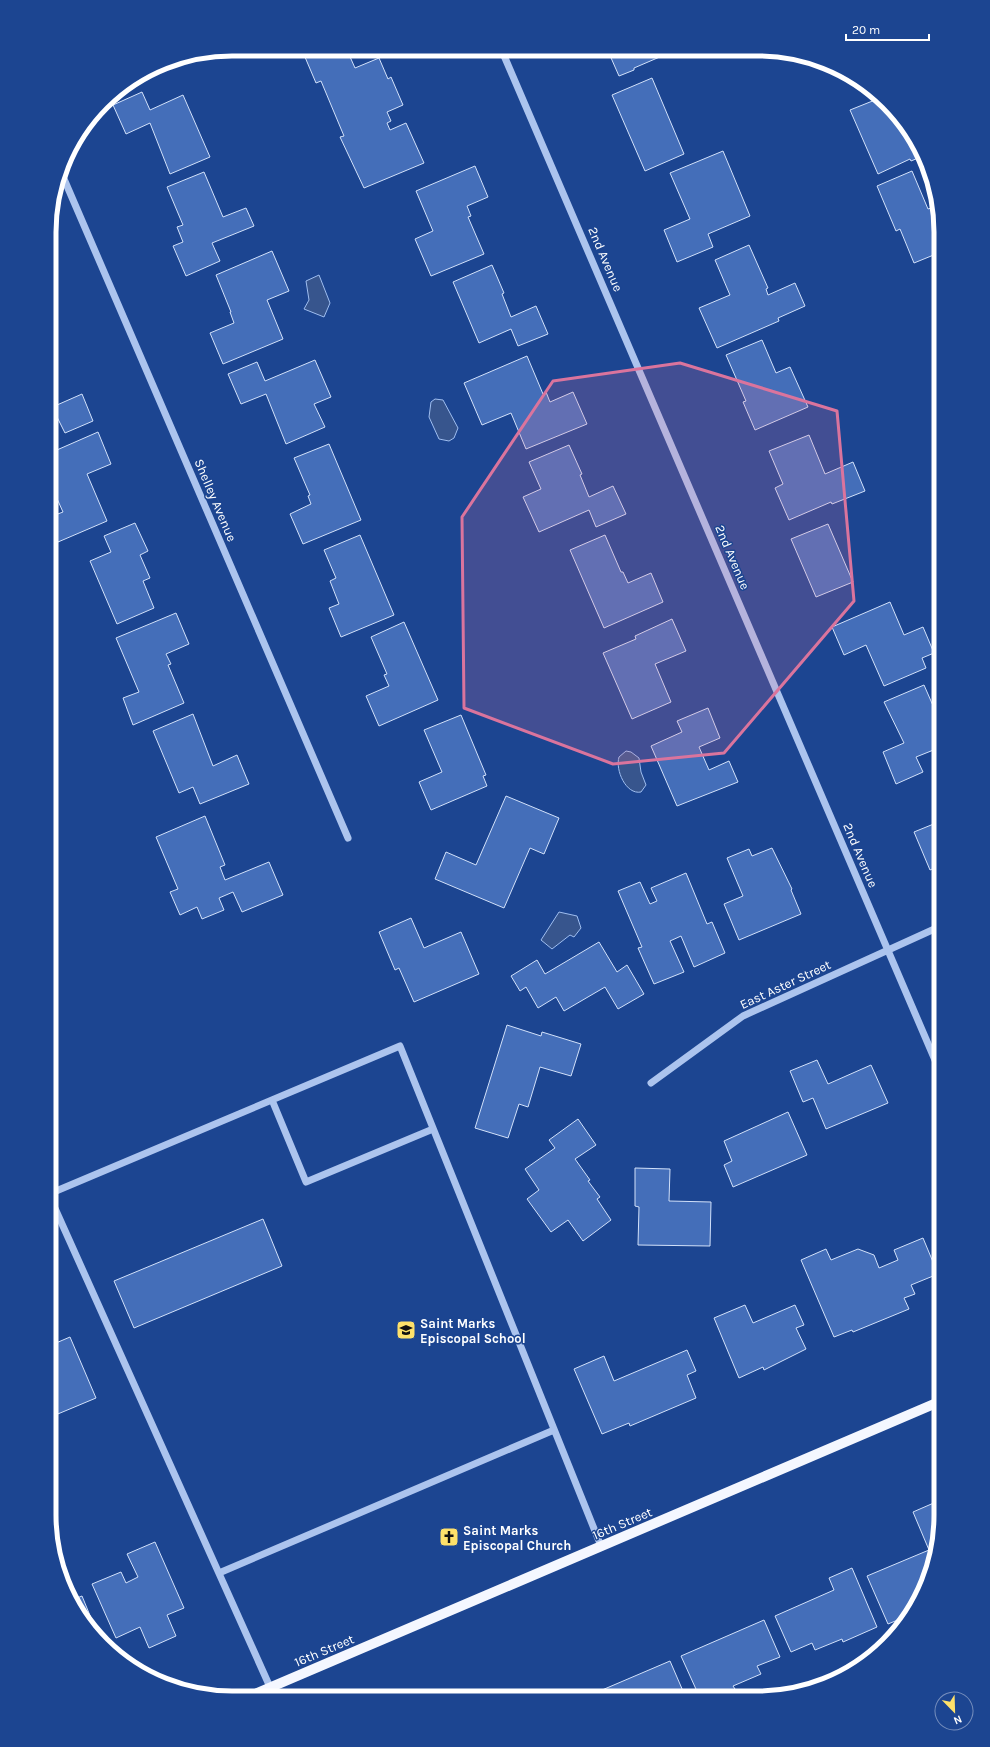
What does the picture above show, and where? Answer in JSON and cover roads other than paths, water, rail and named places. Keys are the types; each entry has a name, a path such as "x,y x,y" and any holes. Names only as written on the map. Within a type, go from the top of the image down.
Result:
{"main road":[{"name":"16th Street","path":"260,1691 934,1404"}],"street":[{"name":"2nd Avenue","path":"504,56 934,1057"},
{"name":"Shelley Avenue","path":"64,177 348,838"},
{"name":"East Aster Street","path":"651,1083 743,1016 934,929"},
{"path":"56,1192 400,1046 601,1546"},
{"path":"272,1100 306,1182 433,1130"},
{"path":"56,1211 270,1687"},
{"path":"219,1572 554,1430"}],"water":[{"path":"319,275 330,303 324,317 304,309 309,300 306,281"},
{"path":"435,399 443,400 458,428 454,438 449,441 439,439 429,417 431,402"},
{"path":"626,751 631,752 639,758 641,772 646,785 641,792 631,790 626,786 620,775 618,762 619,757"},
{"path":"559,912 577,916 581,928 574,937 570,935 552,949 541,940"}],"place":[{"name":"Saint Marks Episcopal School","path":"406,1330"},
{"name":"Saint Marks Episcopal Church","path":"449,1537"}]}
